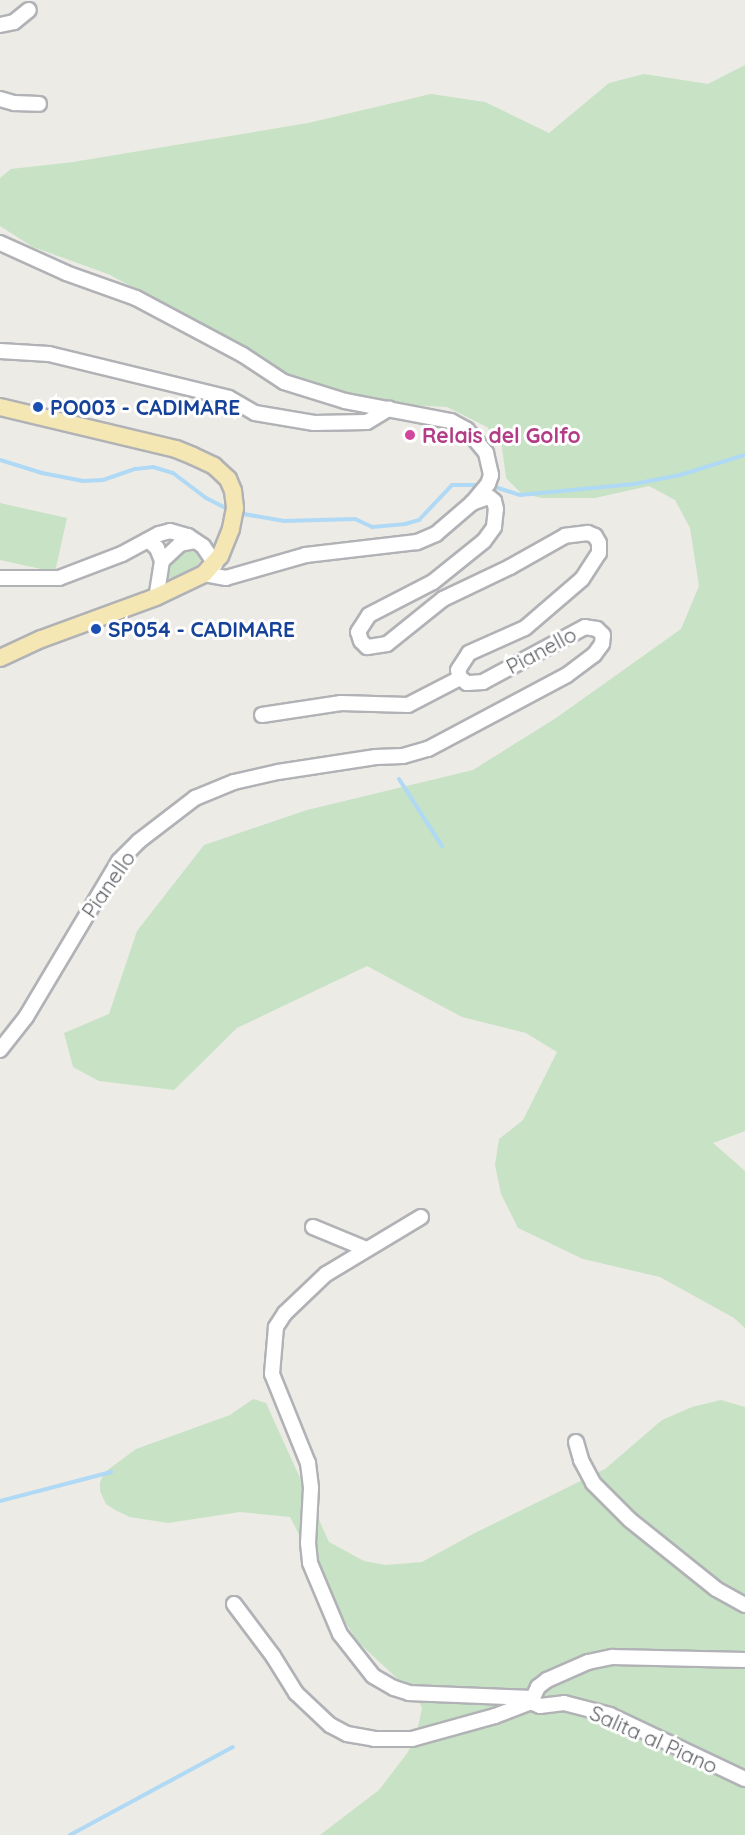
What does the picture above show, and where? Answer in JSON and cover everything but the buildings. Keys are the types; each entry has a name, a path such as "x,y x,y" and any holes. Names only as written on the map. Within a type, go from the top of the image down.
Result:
{"main road":[{"path":"0,407 176,449 214,466 228,479 233,491 231,529 209,568 156,597 41,639 0,658"}],"street":[{"path":"0,26 14,22 29,10"},
{"path":"0,99 14,103 39,105"},
{"path":"0,243 66,273 136,298 243,355 284,382 345,401 451,421 467,430 479,442 486,453 491,475 488,484 472,503 436,534 417,542 306,555 226,578 209,568 203,546 170,531 122,554 59,578 0,578"},
{"path":"0,351 49,354 229,398 255,413 314,423 367,422 389,410"},
{"name":"Pianello","path":"0,1050 26,1017 119,861 139,841 195,798 234,782 278,772 376,757 403,756 428,749 567,675 594,655 602,644 603,636 597,629 585,627 483,682 467,683 460,678 458,670 469,653 525,628 582,579 599,553 600,543 596,536 577,533 565,536 510,567 443,599 387,644 368,647 358,632 369,615 433,582 484,541 494,527 496,509 494,501 489,497 472,503"},
{"path":"148,540 157,548 162,561 156,597"},
{"path":"162,561 180,544 195,541"},
{"path":"262,715 341,703 408,705 460,678"},
{"name":"Salita al Piano","path":"421,1217 326,1274 285,1312 276,1327 272,1356 274,1381 308,1463 311,1488 308,1543 310,1563 340,1634 373,1676 394,1688 409,1693 531,1700 540,1707 564,1703 610,1715 745,1779"},
{"path":"313,1227 366,1249"},
{"path":"576,1442 581,1460 593,1483 630,1520 716,1589 745,1605"},
{"path":"234,1604 303,1701 330,1725 348,1734 374,1739 412,1739 495,1716 531,1700 538,1687 547,1680 588,1662 612,1657 745,1660"}],"green space":[{"path":"745,65 745,1131 713,1143 745,1171 745,1328 734,1318 660,1277 583,1259 518,1228 501,1194 495,1165 499,1139 523,1120 557,1052 526,1033 462,1017 367,966 237,1028 174,1090 99,1081 73,1067 64,1033 109,1014 137,931 204,845 307,810 473,770 556,718 681,629 699,586 690,528 675,500 649,486 595,498 542,498 521,493 506,478 502,447 487,427 447,407 407,405 345,393 291,376 199,322 108,274 33,247 0,226 0,178 11,169 73,162 308,123 431,94 485,102 549,133 609,83 644,74 708,84"},
{"path":"0,503 67,518 55,572 0,560"},
{"path":"189,547 197,551 201,560 195,567 171,580 168,576 172,558 176,553"},
{"path":"253,1399 266,1403 329,1542 364,1561 386,1565 422,1562 475,1533 605,1469 662,1420 692,1407 721,1400 745,1407 745,1835 320,1835 379,1790 408,1752 418,1727 422,1708 416,1696 358,1642 338,1611 290,1517 240,1512 168,1523 130,1517 115,1510 106,1504 100,1491 100,1482 105,1472 136,1449 230,1415"}],"waterway":[{"path":"492,486 520,495 634,484 680,475 745,455"},
{"path":"0,460 42,473 83,481 103,480 135,469 153,467 173,473 206,498 231,511"},
{"path":"238,513 284,521 355,519 372,527 405,524 419,520 452,485 481,485"},
{"path":"399,779 442,846"},
{"path":"0,1501 111,1472"},
{"path":"70,1835 233,1747"}],"place":[{"name":"PO003 - CADIMARE","path":"38,407"},
{"name":"Relais del Golfo","path":"410,435"},
{"name":"SP054 - CADIMARE","path":"96,629"}]}
